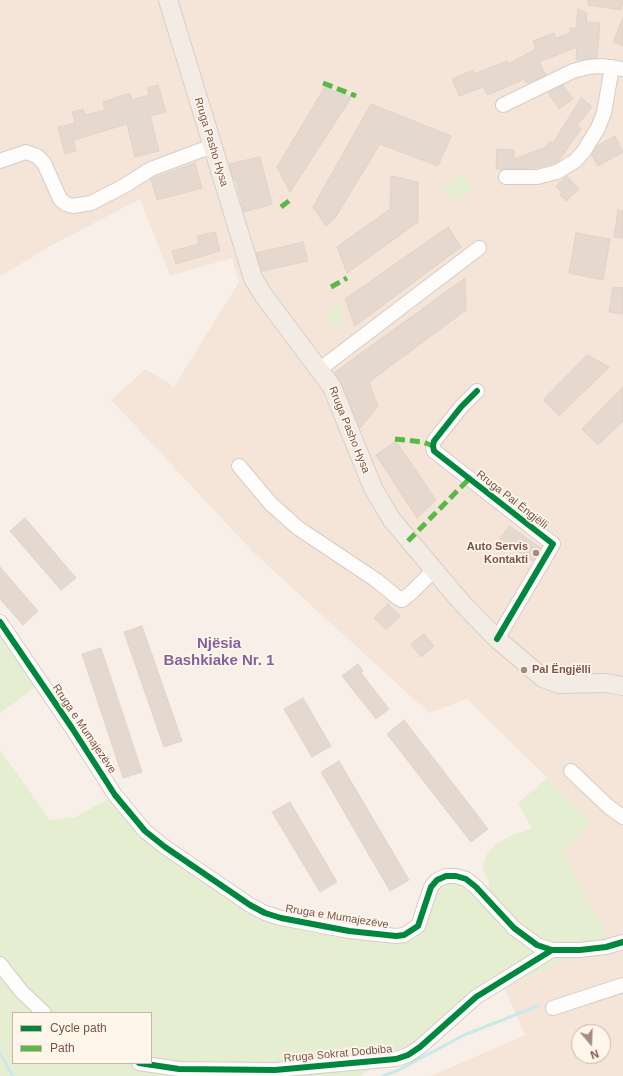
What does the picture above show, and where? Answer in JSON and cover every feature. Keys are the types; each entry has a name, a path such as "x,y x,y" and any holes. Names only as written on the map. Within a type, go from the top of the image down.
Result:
{"main road":[{"name":"Rruga Pasho Hysa","path":"168,0 254,278 264,296 332,387 340,403 379,500 396,525 433,571 497,639 532,669 550,682 570,684 605,683 623,686"}],"street":[{"path":"503,105 573,71 588,67 618,68 598,128 584,151 575,161 553,173 537,177 506,177"},
{"path":"0,161 26,152 37,156 44,163 60,199 66,204 73,206 91,203 124,186 150,169 212,146"},
{"path":"320,369 480,248"},
{"name":"Rruga Pal Ëngjëlli","path":"477,392 462,407 434,441 434,451 553,544 497,639"},
{"path":"239,466 271,504 298,528 370,575 398,598 402,600 433,571"},
{"name":"Rruga e Mumajezëve","path":"0,622 72,728 115,795 140,825 165,847 250,905 281,918 306,924 349,931 396,936 404,935 418,926 431,887 437,880 446,876 456,876 466,879 476,887 514,928 527,939 552,950 593,949 623,942"},
{"path":"571,771 609,807 623,817"},
{"name":"Rruga Sokrat Dodbiba","path":"147,1064 186,1069 275,1070 396,1059 408,1055 420,1047 476,997 552,950"},
{"path":"0,964 21,991 43,1012"},
{"path":"553,1008 623,985"}],"shaded area":[{"path":"0,0 623,0 623,1076 431,1076 525,1035 504,987 610,942 563,851 592,822 467,699 429,713 254,553 111,400 146,369 174,387 239,282 232,258 170,276 140,199 43,250 0,277"}],"green space":[{"path":"463,174 472,190 452,202 443,186"},
{"path":"339,303 345,322 334,328 324,318"},
{"path":"0,622 41,683 0,713"},
{"path":"0,750 50,820 76,817 115,795 130,814 265,913 404,935 425,909 446,876 490,894 488,880 482,867 487,854 496,844 512,835 532,829 518,803 547,778 592,822 563,851 610,942 504,987 360,1076 0,1076"}],"building":[{"path":"588,0 623,0 621,10 588,5"},
{"path":"578,9 587,13 586,22 600,23 597,58 576,60 577,47 539,62 546,75 538,79 526,83 525,79 487,95 483,87 459,96 452,79 473,70 474,74 507,61 508,64 536,49 533,41 554,33 556,38 570,33 570,28 576,28"},
{"path":"623,17 623,46 613,42"},
{"path":"158,85 166,112 150,116 159,151 135,157 127,124 74,140 76,151 65,154 58,127 75,123 72,112 83,109 85,115 105,110 103,102 130,93 132,100 149,95 147,88"},
{"path":"563,85 573,99 559,109 548,93"},
{"path":"325,87 351,98 290,192 277,167"},
{"path":"581,98 592,107 577,126 581,129 558,162 536,168 496,169 497,149 514,150 514,159 544,148 550,141 553,143"},
{"path":"371,104 451,136 438,166 380,144 335,218 326,226 313,207"},
{"path":"615,136 623,152 598,166 592,155 597,146"},
{"path":"260,157 272,204 244,212 236,180 234,180 229,164"},
{"path":"195,163 202,188 157,200 151,179"},
{"path":"391,176 418,182 418,222 347,273 337,247 390,209"},
{"path":"567,176 579,189 566,201 560,195 562,193 556,186"},
{"path":"618,210 623,211 623,238 614,237"},
{"path":"448,227 461,247 355,326 345,299"},
{"path":"215,232 220,251 176,264 172,251 199,244 197,236"},
{"path":"576,233 610,239 603,280 569,273"},
{"path":"303,242 308,261 262,271 256,253"},
{"path":"465,278 466,310 369,382 378,406 360,428 335,372"},
{"path":"613,287 623,288 623,314 609,312"},
{"path":"587,355 609,367 559,416 543,400"},
{"path":"623,387 623,421 598,445 582,429"},
{"path":"396,441 436,500 417,518 376,455"},
{"path":"25,518 76,578 61,590 10,531"},
{"path":"509,526 541,548 533,561 500,539"},
{"path":"0,567 38,611 23,625 0,599"},
{"path":"388,604 400,616 386,630 374,618"},
{"path":"142,626 182,741 164,747 124,632"},
{"path":"424,634 434,646 421,657 411,644"},
{"path":"101,648 142,772 123,778 82,654"},
{"path":"358,664 363,671 361,673 389,709 376,719 342,676"},
{"path":"303,698 331,746 312,757 284,709"},
{"path":"404,720 488,829 471,842 387,734"},
{"path":"339,761 409,880 390,891 321,772"},
{"path":"290,802 337,882 320,892 272,812"}],"waterway":[{"path":"383,1076 399,1070 464,1035 538,1006"},
{"path":"0,1053 13,1076"}],"marked path":[{"path":"323,83 356,96"},
{"path":"281,207 290,200"},
{"path":"331,287 347,278"},
{"path":"395,439 423,442 433,446"},
{"path":"408,541 469,479"}],"cycle path":[{"path":"477,391 461,407 434,441 434,451 553,544 497,639"},
{"path":"0,622 72,728 115,795 145,831 165,847 250,905 265,913 281,918 349,931 396,936 404,935 418,926 431,887 437,880 446,876 456,876 466,879 476,887 514,928 537,945 552,950 580,950 606,947 623,942"},
{"path":"146,1064 179,1069 275,1070 396,1059 408,1055 420,1047 476,997 552,950"}],"place":[{"name":"Auto Servis Kontakti","path":"536,553"},
{"name":"Pal Ëngjëlli","path":"524,670"}],"district":[{"name":"Njësia Bashkiake Nr. 1","path":"219,652"}]}
